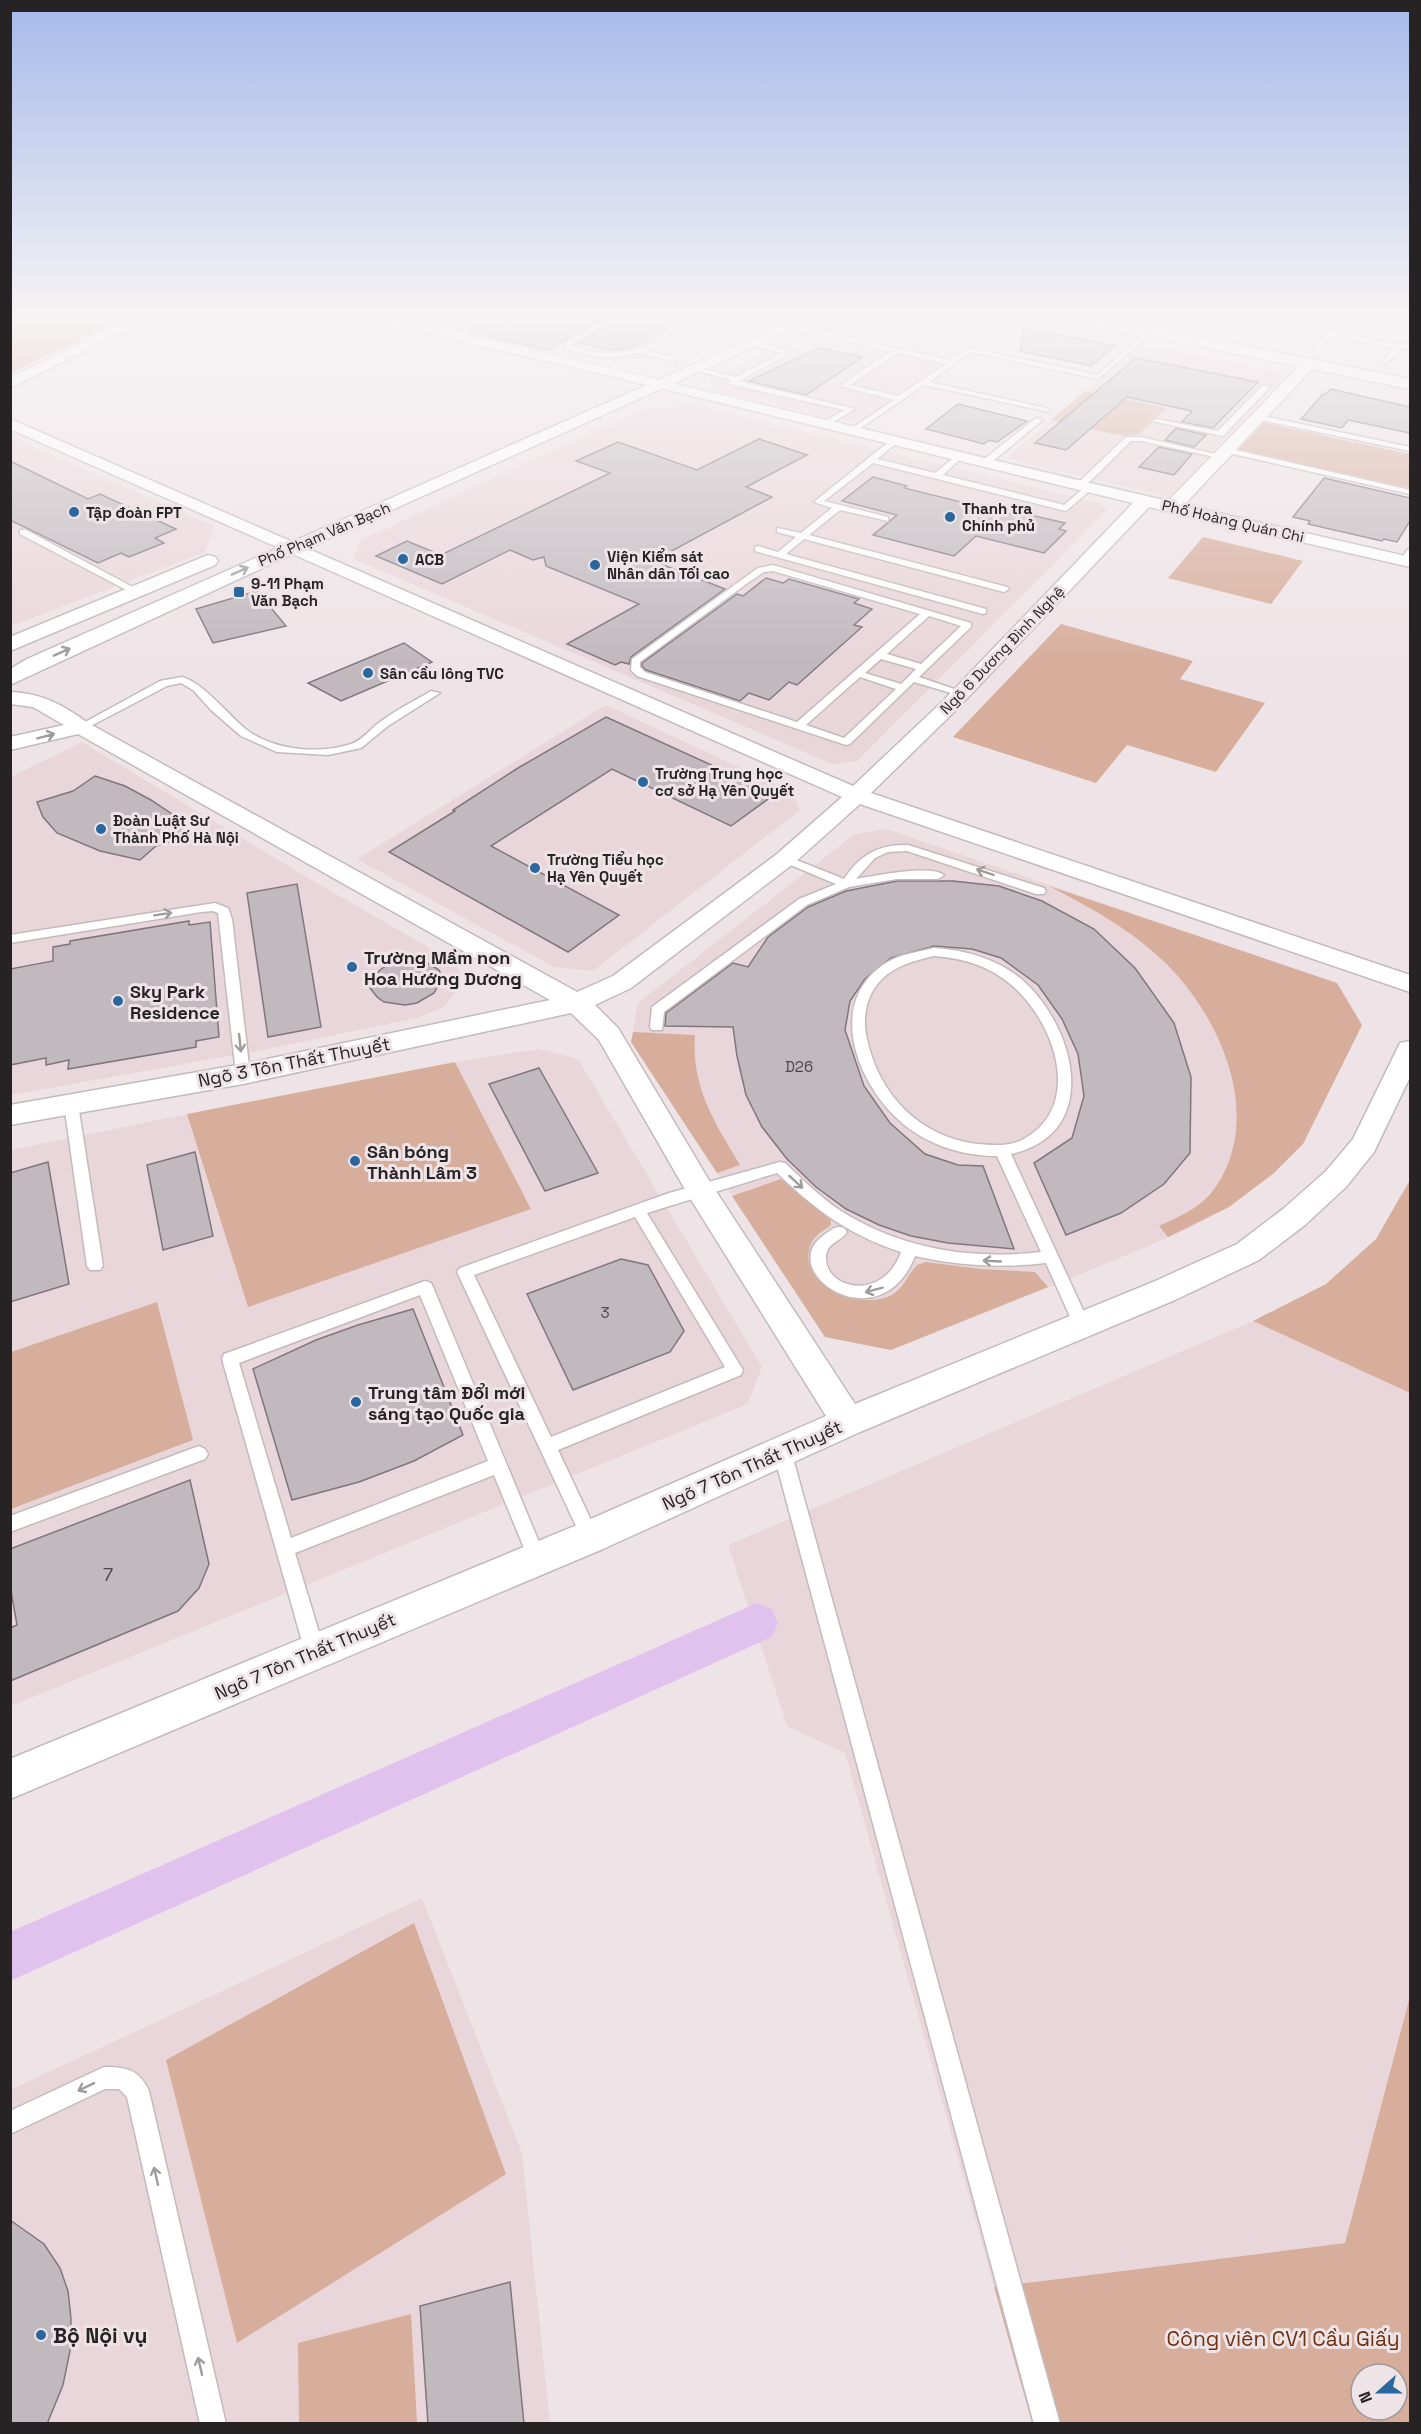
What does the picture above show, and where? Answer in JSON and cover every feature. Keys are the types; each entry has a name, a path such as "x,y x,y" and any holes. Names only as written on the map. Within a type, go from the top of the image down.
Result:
{"main road":[{"name":"Phố Phạm Văn Bạch","path":"10,679 35,664 549,435"},
{"name":"Phố Phạm Văn Bạch","path":"246,545 286,529"},
{"path":"10,645 224,554"},
{"path":"10,650 35,664"}],"street":[{"path":"36,435 857,796 1410,984"},
{"name":"Phố Hoàng Quán Chi","path":"863,435 1145,501 1409,558"},
{"path":"1172,507 1241,435"},
{"name":"Ngõ 6 Dương Đình Nghệ","path":"785,859 857,796 961,693 1145,501"},
{"path":"10,698 35,699 81,727 576,1003 595,1018 609,1034 713,1187 848,1422"},
{"path":"10,744 81,727"},
{"name":"Ngõ 3 Tôn Thất Thuyết","path":"10,1115 243,1074 576,1003 622,982 785,859"},
{"name":"Ngõ 7 Tôn Thất Thuyết","path":"10,1779 590,1537 848,1422 1082,1325 1248,1252 1294,1217 1336,1179 1364,1145 1410,1050"}],"lane":[{"path":"985,463 1021,435"},
{"path":"1342,435 1410,449"},
{"path":"871,460 1066,508 1129,439 1141,439 1223,453 1410,492"},
{"path":"885,519 818,502 894,442"},
{"path":"937,476 957,457"},
{"path":"780,555 840,507"},
{"path":"780,530 1004,589"},
{"path":"23,532 136,591"},
{"path":"758,549 983,611"},
{"path":"100,572 114,567"},
{"path":"773,568 968,625 923,668 846,742 641,674 635,668 635,661 753,575 773,568"},
{"path":"799,726 927,613"},
{"path":"880,655 923,668"},
{"path":"860,674 903,688"},
{"path":"912,678 961,693"},
{"path":"81,727 164,683 182,680 197,688 215,708 245,734 281,750 328,752 357,746 384,724 435,693"},
{"path":"846,884 876,851 893,847 908,848 1040,891"},
{"path":"785,859 846,884"},
{"path":"657,1027 657,1010 802,902 846,884 897,875 938,875"},
{"path":"10,939 215,907 224,911 243,1074"},
{"path":"934,952 978,959 1003,972 1027,992 1046,1014 1059,1043 1065,1073 1062,1098 1051,1125 1027,1144 1002,1151 970,1150 939,1141 902,1117 876,1087 863,1054 858,1012 872,981 884,970 898,962 934,952"},
{"path":"71,1104 95,1266"},
{"path":"1002,1151 1082,1325"},
{"path":"590,1537 465,1272 674,1197 780,1167 834,1214 862,1231 893,1244 964,1259 995,1262 1050,1257"},
{"path":"548,1446 735,1370 638,1209"},
{"path":"839,1232 821,1245 819,1263 827,1280 838,1288 850,1292 870,1292 888,1285 901,1270 910,1248"},
{"path":"315,1652 230,1359 425,1287 537,1559"},
{"path":"782,1451 1047,2424"},
{"path":"10,1524 199,1454"},
{"path":"285,1549 498,1465"},
{"path":"10,2123 104,2078 124,2078 137,2091 213,2424"}],"shaded area":[{"path":"588,435 817,435 1098,503 1108,509 857,761 832,764 354,559 361,540"},
{"path":"1035,435 1228,435 1169,497 1006,459"},
{"path":"11,437 214,526 205,552 11,626"},
{"path":"606,705 792,792 800,810 593,971 554,967 357,859"},
{"path":"82,742 310,879 454,962 461,973 460,987 444,1007 417,1018 258,1051 11,1095 11,777"},
{"path":"886,829 1337,983 1362,1025 1303,1144 1274,1173 1229,1207 1186,1230 1062,1282 891,1350 825,1337 631,1042 638,1003 855,834"},
{"path":"539,1049 578,1059 762,1367 748,1404 11,1706 11,1150 187,1114 249,1306 531,1209 455,1062"},
{"path":"1253,1321 1410,1393 1410,1996 1345,2243 994,2287 845,1753 787,1726 728,1545"},
{"path":"422,1898 522,2153 550,2423 11,2423 10,2090"}],"green space":[{"path":"1253,435 1319,435 1410,454 1410,488 1238,450"},
{"path":"1203,537 1303,561 1271,604 1168,578"},
{"path":"1061,624 1193,661 1180,679 1265,703 1216,772 1127,745 1096,783 953,737"},
{"path":"1049,886 1337,983 1362,1025 1303,1144 1274,1173 1229,1207 1168,1237 1159,1226 1190,1211 1204,1201 1215,1188 1229,1162 1236,1134 1236,1105 1232,1076 1209,1021 1194,996 1176,974 1133,935"},
{"path":"633,1032 695,1035 695,1054 701,1088 714,1119 740,1165 717,1173 631,1042"},
{"name":"Sân bóng Thành Lâm 3","path":"455,1062 531,1209 248,1307 187,1114"},
{"path":"781,1179 831,1220 831,1225 817,1235 811,1244 808,1258 812,1271 820,1282 846,1296 861,1300 876,1300 890,1296 899,1290 917,1265 926,1262 981,1269 1035,1272 1048,1287 891,1350 825,1337 732,1196"},
{"path":"1410,1180 1410,1393 1253,1321 1326,1284 1376,1239"},
{"path":"157,1302 193,1440 11,1509 11,1352"},
{"path":"414,1923 506,2174 237,2343 166,2060"},
{"name":"Công viên CV1 Cầu Giấy","path":"1410,1996 1410,2423 1032,2423 994,2287 1345,2243"},
{"path":"411,2314 417,2423 299,2423 298,2343"}],"building":[{"path":"948,435 1008,435 997,442 989,440 984,444"},
{"path":"1045,435 1084,435 1066,450 1035,443"},
{"path":"1170,435 1206,435 1194,447 1165,440"},
{"path":"759,439 807,455 746,487 772,497 653,561 725,589 631,657 629,664 621,662 615,665 567,644 639,604 546,566 544,557 533,560 510,550 442,584 376,556 407,541 441,555 610,473 576,461 618,442 697,470"},
{"path":"1159,447 1192,454 1174,475 1139,467"},
{"name":"Tập đoàn FPT","path":"10,461 88,499 100,494 176,529 155,538 164,543 129,557 121,553 98,563 10,520"},
{"name":"Thanh tra Chính phủ","path":"873,477 907,486 904,488 1018,516 1022,513 1065,523 1059,529 1066,531 1044,553 976,536 954,556 873,535 897,515 842,501"},
{"path":"1324,478 1410,498 1410,521 1397,542 1384,539 1382,541 1308,524 1310,521 1293,517"},
{"path":"766,578 783,583 789,579 859,599 854,603 872,609 854,625 862,627 797,685 789,682 769,700 749,693 740,701 646,670 642,666 642,663 737,594 743,596"},
{"path":"257,591 286,626 213,643 196,609"},
{"name":"Sân cầu lông TVC","path":"404,643 432,662 341,701 308,683"},
{"path":"606,717 775,794 731,826 612,769 491,846 619,915 568,952 389,852 518,768"},
{"path":"95,776 125,786 151,800 175,816 192,834 156,846 140,860 100,851 57,833 43,817 37,802 73,791"},
{"path":"897,881 953,881 999,886 1042,901 1094,929 1135,968 1174,1023 1191,1077 1190,1153 1164,1184 1121,1213 1066,1235 1034,1163 1072,1138 1084,1096 1078,1054 1062,1019 1038,985 1001,958 972,949 934,946 891,958 865,979 850,1001 845,1030 864,1086 890,1123 925,1154 958,1165 983,1166 1014,1249 948,1243 911,1236 879,1225 846,1209 816,1187 787,1159 762,1127 746,1095 733,1027 665,1026 666,1013 733,963 748,967 768,937 808,907 846,891"},
{"path":"297,884 321,1027 268,1037 247,893"},
{"name":"Sky Park Residence","path":"189,921 189,925 210,922 219,1037 196,1041 196,1047 68,1069 69,1060 46,1065 46,1058 10,1065 10,969 53,961 53,947 70,944 70,941"},
{"path":"412,959 423,960 439,970 442,978 434,993 417,1003 405,1005 384,1002 377,997 367,984 389,964"},
{"path":"539,1068 598,1173 545,1191 489,1084"},
{"path":"195,1152 213,1236 163,1250 147,1165"},
{"path":"48,1162 69,1284 10,1302 10,1173"},
{"path":"621,1259 648,1265 684,1331 670,1352 573,1390 527,1294"},
{"name":"Trung tâm Đổi mới sáng tạo Quốc gia","path":"413,1309 463,1435 414,1461 359,1482 292,1500 253,1369 316,1340"},
{"path":"190,1480 209,1564 199,1588 178,1611 10,1681 10,1628 17,1625 10,1585 10,1549"},
{"name":"Bộ Nội vụ","path":"10,2220 44,2244 60,2268 68,2291 71,2319 70,2351 63,2385 47,2424 10,2424"},
{"path":"510,2282 524,2424 428,2424 420,2306"}],"waterway":[{"path":"10,1957 757,1623"}],"place":[{"name":"Tập đoàn FPT","path":"74,512"},
{"name":"Thanh tra Chính phủ","path":"950,517"},
{"name":"ACB","path":"403,559"},
{"name":"Viện Kiểm sát Nhân dân Tối cao","path":"595,565"},
{"name":"9-11 Phạm Văn Bạch","path":"239,592"},
{"name":"Sân cầu lông TVC","path":"368,673"},
{"name":"Trường Trung học cơ sở Hạ Yên Quyết","path":"643,782"},
{"name":"Đoàn Luật Sư Thành Phố Hà Nội","path":"101,829"},
{"name":"Trường Tiểu học Hạ Yên Quyết","path":"535,868"},
{"name":"Trường Mầm non Hoa Hướng Dương","path":"352,967"},
{"name":"Sky Park Residence","path":"118,1001"},
{"name":"Sân bóng Thành Lâm 3","path":"355,1161"},
{"name":"Trung tâm Đổi mới sáng tạo Quốc gia","path":"356,1402"},
{"name":"Bộ Nội vụ","path":"41,2335"}]}
